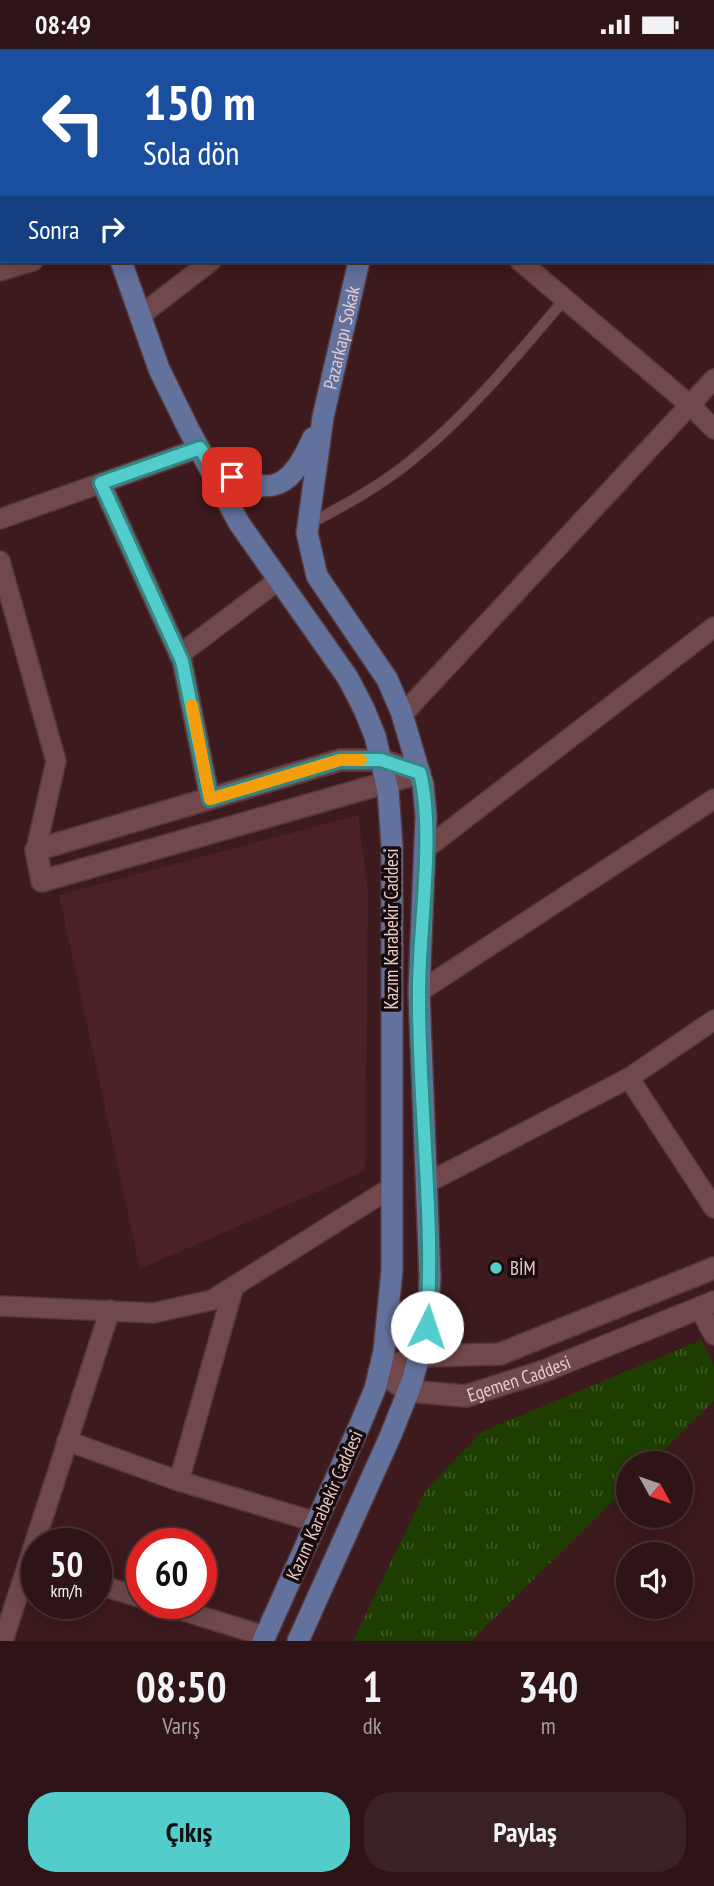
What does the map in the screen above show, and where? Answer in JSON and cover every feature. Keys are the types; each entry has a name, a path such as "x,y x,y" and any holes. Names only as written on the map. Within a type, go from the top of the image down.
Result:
{"main road":[{"name":"Kazım Karabekir Caddesi","path":"122,263 159,369 239,523 348,678 375,736 386,782 392,846 390,1311 379,1371 359,1427 264,1638"},
{"name":"Pazarkapı Sokak","path":"323,417 359,263"},
{"name":"Kazım Karabekir Caddesi","path":"298,1641 390,1437 421,1356 430,1277 419,992 426,816 420,773 402,715 387,679 317,576 307,533 323,417"},
{"path":"212,468 252,487 272,486 289,477 302,462 323,417"},
{"path":"340,760 381,760 420,773 42,881 36,850 340,760"},
{"name":"Egemen Caddesi","path":"379,1371 421,1356 500,1354 714,1268"},
{"name":"Egemen Caddesi","path":"379,1371 408,1391 466,1396 544,1371 706,1305"}],"street":[{"path":"0,271 26,263"},
{"path":"141,315 208,263"},
{"path":"522,263 691,406 714,429"},
{"path":"402,715 714,379"},
{"path":"0,519 200,448"},
{"path":"101,483 179,655 190,691 210,799"},
{"path":"0,561 56,761 36,850"},
{"path":"179,655 280,579"},
{"path":"424,850 714,628"},
{"path":"419,992 714,799"},
{"path":"427,1183 629,1078 714,1020"},
{"path":"629,1078 714,1208"},
{"path":"0,1306 153,1313 212,1300 392,1187"},
{"path":"179,1481 233,1289"},
{"path":"706,1305 714,1335"},
{"path":"42,1528 67,1441 110,1310"},
{"path":"67,1441 179,1481 316,1522"},
{"path":"2,1641 21,1593"},
{"path":"206,1619 264,1638"}],"lane":[{"path":"308,525 358,498 414,459 491,385 564,300"}],"shaded area":[{"path":"358,815 368,894 365,1171 140,1269 59,895"}],"green space":[{"path":"701,1340 714,1366 714,1401 663,1451 616,1451 616,1498 471,1641 353,1641 425,1491 481,1432"}],"slow traffic":[{"path":"192,705 210,799 340,760 361,760"}],"place":[{"name":"BİM","path":"496,1268"}],"route":[{"path":"232,477 212,468 200,448 101,483 182,661 210,799 340,760 381,760 420,773 426,816 419,992 430,1277 427,1327"}]}
